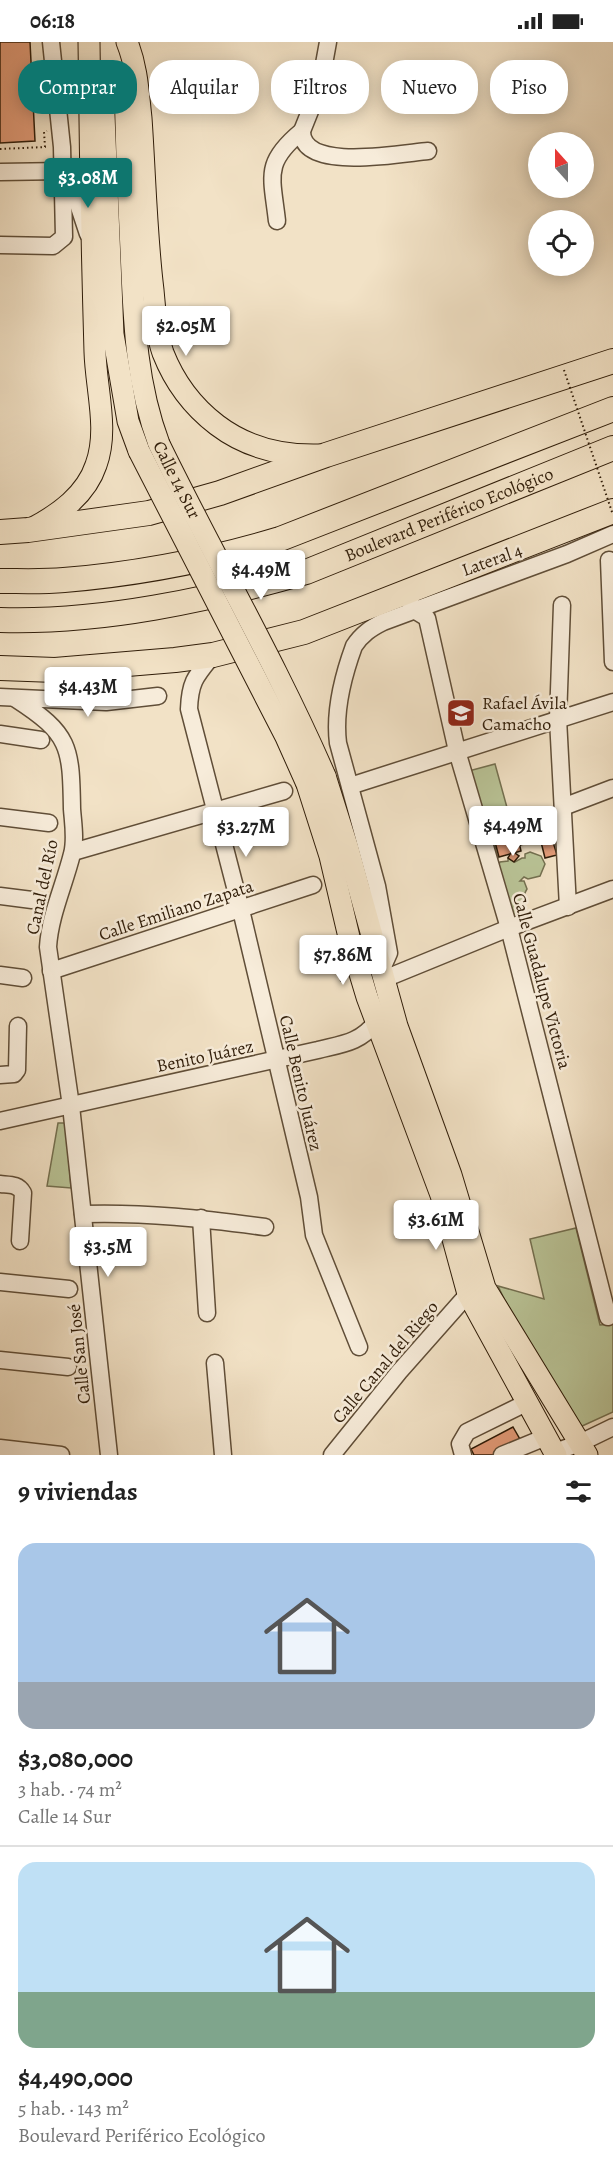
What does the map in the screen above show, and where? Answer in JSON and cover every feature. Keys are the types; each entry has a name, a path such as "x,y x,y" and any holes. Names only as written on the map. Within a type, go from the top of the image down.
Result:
{"highway":[{"path":"0,532 149,513 220,493 326,455 613,361"},
{"name":"Boulevard Periférico Ecológico","path":"0,581 63,580 132,572 248,549 280,539 613,409"},
{"name":"Boulevard Periférico Ecológico","path":"0,620 28,621 110,613 199,600 254,587 306,572 613,448"},
{"path":"0,668 55,670 175,660 213,654 304,632 410,601 563,544 613,513"}],"main road":[{"path":"28,530 56,516 79,494 89,480 99,454 101,424 95,366 90,239 89,42"},
{"name":"Calle 14 Sur","path":"102,42 115,146"},
{"path":"126,42 137,74 150,266 158,336 168,364 186,395 198,409 234,436 259,447 297,456 326,455"},
{"name":"Calle 14 Sur","path":"126,42 115,146 113,334 128,420 138,451 286,737 307,784 386,1024"},
{"name":"Calle 14 Sur","path":"357,938 382,975 386,1024"},
{"path":"386,1024 441,1195 468,1294 552,1448"},
{"path":"386,1024 451,1175 485,1288 584,1449"}],"street":[{"path":"328,42 320,87 302,131 305,144 332,157 346,159 428,151"},
{"path":"0,245 53,246 64,237 63,171 54,44"},
{"path":"277,221 272,177 274,161 302,131"},
{"path":"63,171 72,186 90,239"},
{"path":"0,172 63,171"},
{"path":"563,544 613,534"},
{"path":"609,560 613,662"},
{"path":"382,975 389,953 377,886 338,743 337,714 354,646 360,637 410,601"},
{"name":"Calle Guadalupe Victoria","path":"410,601 427,618 457,751 509,928 608,1317"},
{"path":"562,605 558,719 568,907"},
{"name":"Calle Benito Juárez","path":"213,654 196,676 190,690 189,709 217,810 241,910 309,1197 314,1235 359,1347"},
{"path":"8,698 106,702 158,696"},
{"name":"Canal del Río","path":"8,698 45,717 66,747 72,770 73,852 49,932 48,947 71,1106"},
{"path":"350,786 613,702"},
{"path":"0,734 41,740"},
{"path":"563,807 613,788"},
{"path":"73,852 284,791"},
{"path":"0,817 49,823"},
{"name":"Calle Emiliano Zapata","path":"51,971 313,885"},
{"path":"382,975 613,889"},
{"path":"0,896 32,900"},
{"path":"0,975 23,978"},
{"name":"Benito Juárez","path":"0,1121 275,1061 357,1040 386,1024"},
{"path":"0,1075 14,1074 17,1070 18,1026"},
{"name":"Calle San José","path":"71,1106 109,1455"},
{"path":"0,1184 15,1185 22,1193 20,1240"},
{"path":"83,1214 139,1214 201,1218 266,1227"},
{"path":"201,1218 207,1313"},
{"path":"0,1282 69,1289"},
{"name":"Calle Canal del Riego","path":"332,1455 399,1372 468,1294"},
{"path":"0,1360 68,1367"},
{"path":"215,1363 223,1455"},
{"path":"463,1455 460,1444 467,1432 528,1402"},
{"path":"502,1455 552,1448 584,1449 613,1427"},
{"path":"0,1448 61,1455"}],"path":[{"path":"0,149 45,147 44,132 60,131"},
{"path":"564,369 613,513"},
{"path":"341,981 357,938"}],"green space":[{"path":"495,764 511,822 490,828 498,858 495,859 465,772"},
{"path":"530,852 541,856 545,864 540,876 528,879 524,877 520,881 524,881 527,889 515,921 498,867 500,862 508,861 508,858 515,862 525,858 525,854"},
{"path":"58,1123 66,1123 71,1188 47,1186"},
{"path":"576,1228 600,1325 613,1324 613,1412 580,1427 516,1324 498,1286 544,1299 530,1239"}],"building":[{"path":"0,42 30,42 31,60 18,60 18,114 34,114 35,141 0,143"},
{"path":"550,812 552,819 544,818 544,821 515,828 514,821"},
{"path":"544,818 552,820 557,838 555,841 550,842 548,837 520,845 515,828 544,821"},
{"path":"514,821 521,851 499,857 491,827"},
{"path":"541,842 543,844 553,842 557,855 545,858"},
{"path":"512,851 519,856 514,862 508,858"},
{"path":"513,1427 521,1441 495,1455 474,1455 471,1449"}],"place":[{"name":"Rafael Ávila Camacho","path":"461,713"}]}
